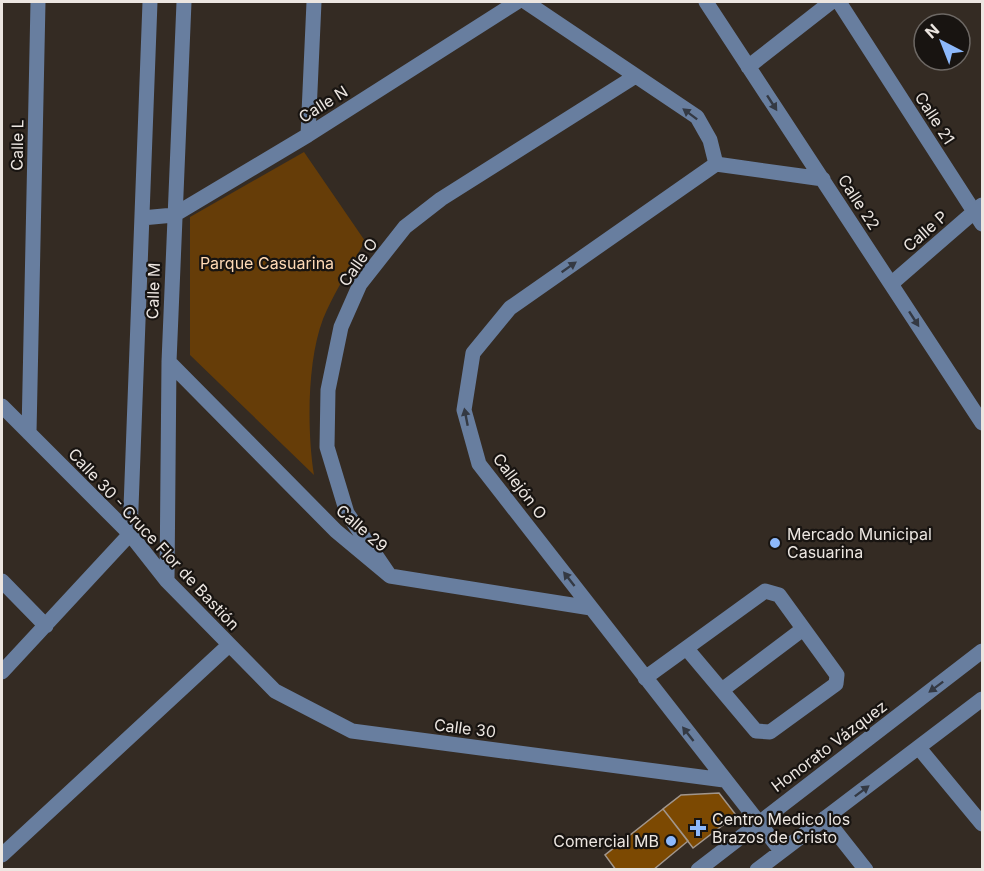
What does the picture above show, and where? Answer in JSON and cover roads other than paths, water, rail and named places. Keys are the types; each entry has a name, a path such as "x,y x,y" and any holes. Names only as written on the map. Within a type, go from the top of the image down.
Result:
{"street":[{"name":"Calle L","path":"29,433 38,2"},
{"name":"Calle M","path":"130,534 150,2"},
{"name":"Calle M","path":"167,581 169,362 184,2"},
{"path":"308,135 314,2"},
{"name":"Calle N","path":"142,218 174,215 308,135 517,2"},
{"path":"526,2 697,117 710,140 716,164 823,179"},
{"name":"Calle 22","path":"706,2 982,423"},
{"path":"748,67 831,2"},
{"name":"Calle 21","path":"839,2 980,214"},
{"name":"Calle O","path":"390,576 347,513 327,447 330,379 341,327 360,284 405,227 441,199 634,76"},
{"name":"Callejón O","path":"716,164 510,308 473,352 464,411 478,464 781,851"},
{"name":"Calle P","path":"891,284 980,214"},
{"name":"Calle 29","path":"169,362 336,531 390,576 591,608"},
{"name":"Calle 30 - Cruce Flor de Bastión","path":"2,406 130,534 167,581 229,645"},
{"path":"2,672 130,534"},
{"path":"2,581 46,626"},
{"path":"645,678 765,591 779,595 837,675 836,684 770,732 756,731 687,649"},
{"path":"722,690 803,629"},
{"path":"2,855 229,645"},
{"name":"Calle 30","path":"229,645 275,691 352,731 724,780"},
{"name":"Honorato Vázquez","path":"698,870 982,651"},
{"path":"757,870 982,699"},
{"path":"919,748 982,824"},
{"path":"825,818 866,870"}],"place":[{"name":"Mercado Municipal Casuarina","path":"775,543"},
{"name":"Centro Medico los Brazos de Cristo","path":"698,828"},
{"name":"Comercial MB","path":"671,841"}],"park label":[{"name":"Parque Casuarina","path":"267,263"}]}
